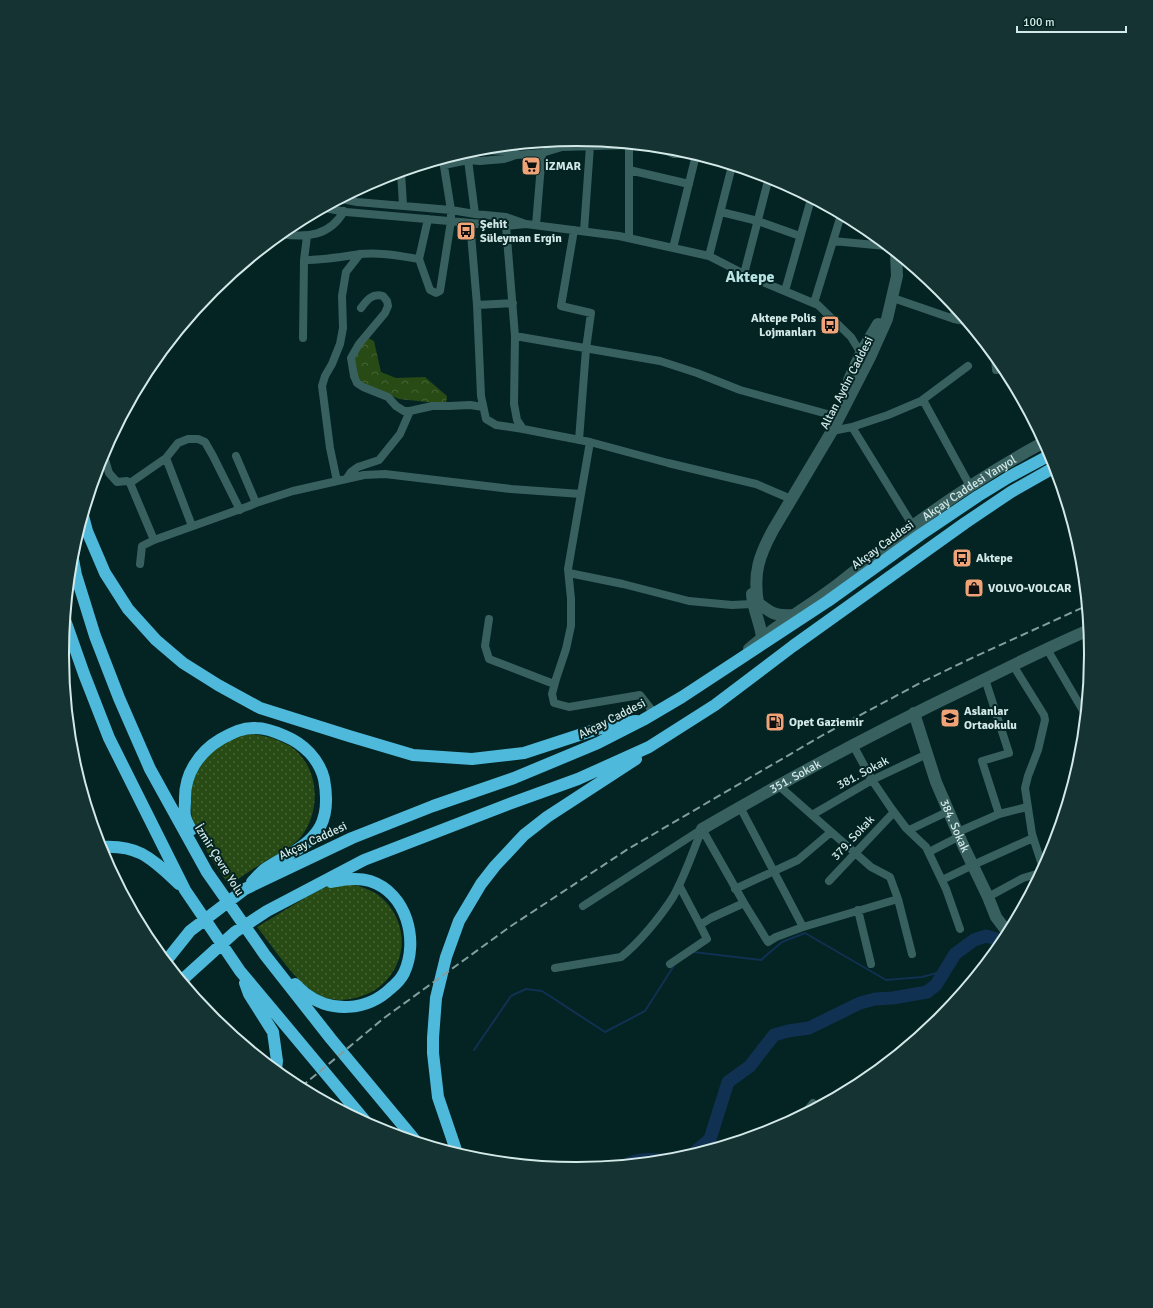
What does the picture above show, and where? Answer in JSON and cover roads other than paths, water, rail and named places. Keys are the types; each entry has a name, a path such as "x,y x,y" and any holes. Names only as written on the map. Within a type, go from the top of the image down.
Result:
{"highway":[{"name":"Akçay Caddesi","path":"170,957 190,931 245,889 352,838 433,806 514,778 598,744 643,720 724,670 828,601 920,535 978,496 1044,458"},
{"path":"185,977 235,932 267,911 364,860 578,779 649,747 714,705 800,641 972,518 1011,492 1049,470"},
{"path":"85,526 105,573 128,609 156,640 183,662 212,682 260,708 413,755 472,759 524,754 616,722 643,720"},
{"name":"İzmir Çevre Yolu","path":"76,573 95,636 122,705 150,769 207,872 264,955 410,1134"},
{"path":"70,633 109,738 185,890 240,971 357,1112"},
{"path":"207,872 185,815 184,790 190,772 197,760 212,744 242,729 256,728 267,730 291,739 302,745 319,766 326,789 327,802 321,826 313,838 297,850 264,870 245,889"},
{"path":"455,1146 438,1097 433,1053 433,1038 436,998 453,935 459,920 481,884 495,866 524,835 564,806 642,756 649,747"},
{"path":"108,847 114,846 138,851 158,865 185,890"},
{"path":"264,955 306,994 324,1003 337,1007 350,1007 366,1004 378,998 396,983 404,974 410,949 408,924 402,908 394,897 383,887 371,881 347,879 330,883 315,888 267,911"},
{"path":"166,952 190,931"},
{"path":"240,971 249,994 273,1032 277,1063"}],"main road":[{"path":"891,303 897,276 896,260"},
{"name":"Altan Aydın Caddesi","path":"792,615 779,616 770,612 758,603 755,585 758,565 765,545 788,498 831,415 864,357 891,303"},
{"name":"Altan Aydın Caddesi","path":"762,637 760,625 752,604 752,572 758,544 832,431 864,357"},
{"name":"Akçay Caddesi Yanyol","path":"762,637 835,586 912,526 995,469 1039,445"},
{"name":"351. Sokak","path":"702,829 778,785 914,713 1083,633"},
{"path":"724,670 762,637"},
{"name":"384. Sokak","path":"914,713 936,782 996,917 1004,927"}],"street":[{"path":"506,152 516,154 542,153 562,147"},
{"path":"584,231 590,147"},
{"path":"629,238 630,150"},
{"path":"536,225 542,153"},
{"path":"458,161 504,159 516,154"},
{"path":"468,160 475,214"},
{"path":"673,248 695,161"},
{"path":"428,219 419,259 430,290 436,293 440,291 451,221 451,210 443,164"},
{"path":"629,170 689,184"},
{"path":"709,256 731,170"},
{"path":"401,178 403,205"},
{"path":"744,274 767,184"},
{"path":"349,200 506,216 526,224"},
{"path":"785,291 810,203"},
{"path":"332,209 506,226 526,224 536,225 629,238 709,256 744,274 818,305 851,337 864,357"},
{"path":"291,235 307,236 320,233 332,226 340,218 344,211"},
{"path":"721,212 758,221 800,236"},
{"path":"814,303 839,220"},
{"path":"472,223 471,234 477,305 479,368 483,407 486,419 496,425 590,442 668,463 756,484 788,498"},
{"path":"506,226 515,336 514,404 517,420 523,429"},
{"path":"574,230 561,306 591,313 586,349 579,440"},
{"path":"303,338 304,260 307,236"},
{"path":"833,241 877,245"},
{"path":"304,260 324,260 360,254 386,254 419,259"},
{"path":"338,480 330,448 322,386 324,376 332,364 340,344 343,328 342,296 346,272 360,254"},
{"path":"361,308 370,297 378,294 383,296 387,301 388,306 385,313 359,344 351,358 354,376 357,383 388,397 396,406 410,411 432,406 470,405 483,407"},
{"path":"477,305 513,303"},
{"path":"891,303 958,319"},
{"path":"954,315 954,319"},
{"path":"515,336 660,361 697,373 740,390 831,415"},
{"path":"851,337 871,343"},
{"path":"832,431 852,427 888,415 923,400 968,366"},
{"path":"923,400 970,486"},
{"path":"347,478 351,472 358,467 379,460 400,434 410,411"},
{"path":"852,427 912,526"},
{"path":"130,483 166,458 178,444 188,439 198,439 205,442 240,510"},
{"path":"590,442 568,569 571,599 571,626 566,649 554,684 552,694 554,703 569,707 640,695 654,713"},
{"path":"236,456 256,503"},
{"path":"166,458 192,526"},
{"path":"106,464 109,473 117,482 126,481 130,483 154,540"},
{"path":"140,564 142,546 154,540 293,491 364,475 385,474 511,489 581,494"},
{"path":"569,573 623,584 689,601 732,605 752,604"},
{"path":"489,619 486,646 489,659 554,684"},
{"path":"1047,649 1081,705"},
{"path":"1013,665 1044,715 1045,720 1038,750 1025,788 1033,838 1040,859"},
{"path":"985,678 1009,753 982,761 999,814"},
{"path":"853,745 872,780 894,812 929,852 942,880 960,928"},
{"name":"381. Sokak","path":"812,815 872,780 927,754"},
{"path":"778,785 871,867 890,877 898,899 912,954"},
{"path":"740,807 803,927"},
{"path":"929,852 959,834 999,814 1027,807"},
{"path":"909,830 949,811"},
{"name":"379. Sokak","path":"829,881 894,812"},
{"path":"555,968 621,957 629,951 645,934 672,897 679,885 702,829"},
{"path":"702,829 735,889 768,942 776,937 803,927 898,899"},
{"path":"583,906 702,829"},
{"path":"735,889 798,860 831,832"},
{"path":"942,880 1033,838"},
{"path":"988,897 1023,878 1033,875"},
{"path":"670,964 707,939 679,885"},
{"path":"700,925 711,918 744,903"},
{"path":"858,910 870,964"}],"waterway":[{"path":"693,952 761,960 782,942 805,933 886,980 922,977 944,971"},
{"path":"703,1145 710,1139 728,1082 750,1066 774,1035 809,1028 860,1003 875,999 893,998 927,992 936,985 955,954 974,940 986,936 996,939"},
{"path":"474,1050 511,996 526,989 542,991 605,1032 645,1011 675,964"}],"railway":[{"path":"306,1083 384,1018 511,926 628,849 823,735 922,682 1082,608"}],"place":[{"name":"İZMAR","path":"531,166"},
{"name":"Şehit Süleyman Ergin","path":"466,231"},
{"name":"Aktepe Polis Lojmanları","path":"830,325"},
{"name":"Aktepe","path":"962,558"},
{"name":"VOLVO-VOLCAR","path":"974,588"},
{"name":"Aslanlar Ortaokulu","path":"950,718"},
{"name":"Opet Gaziemir","path":"775,722"}],"district":[{"name":"Aktepe","path":"750,277"}]}
